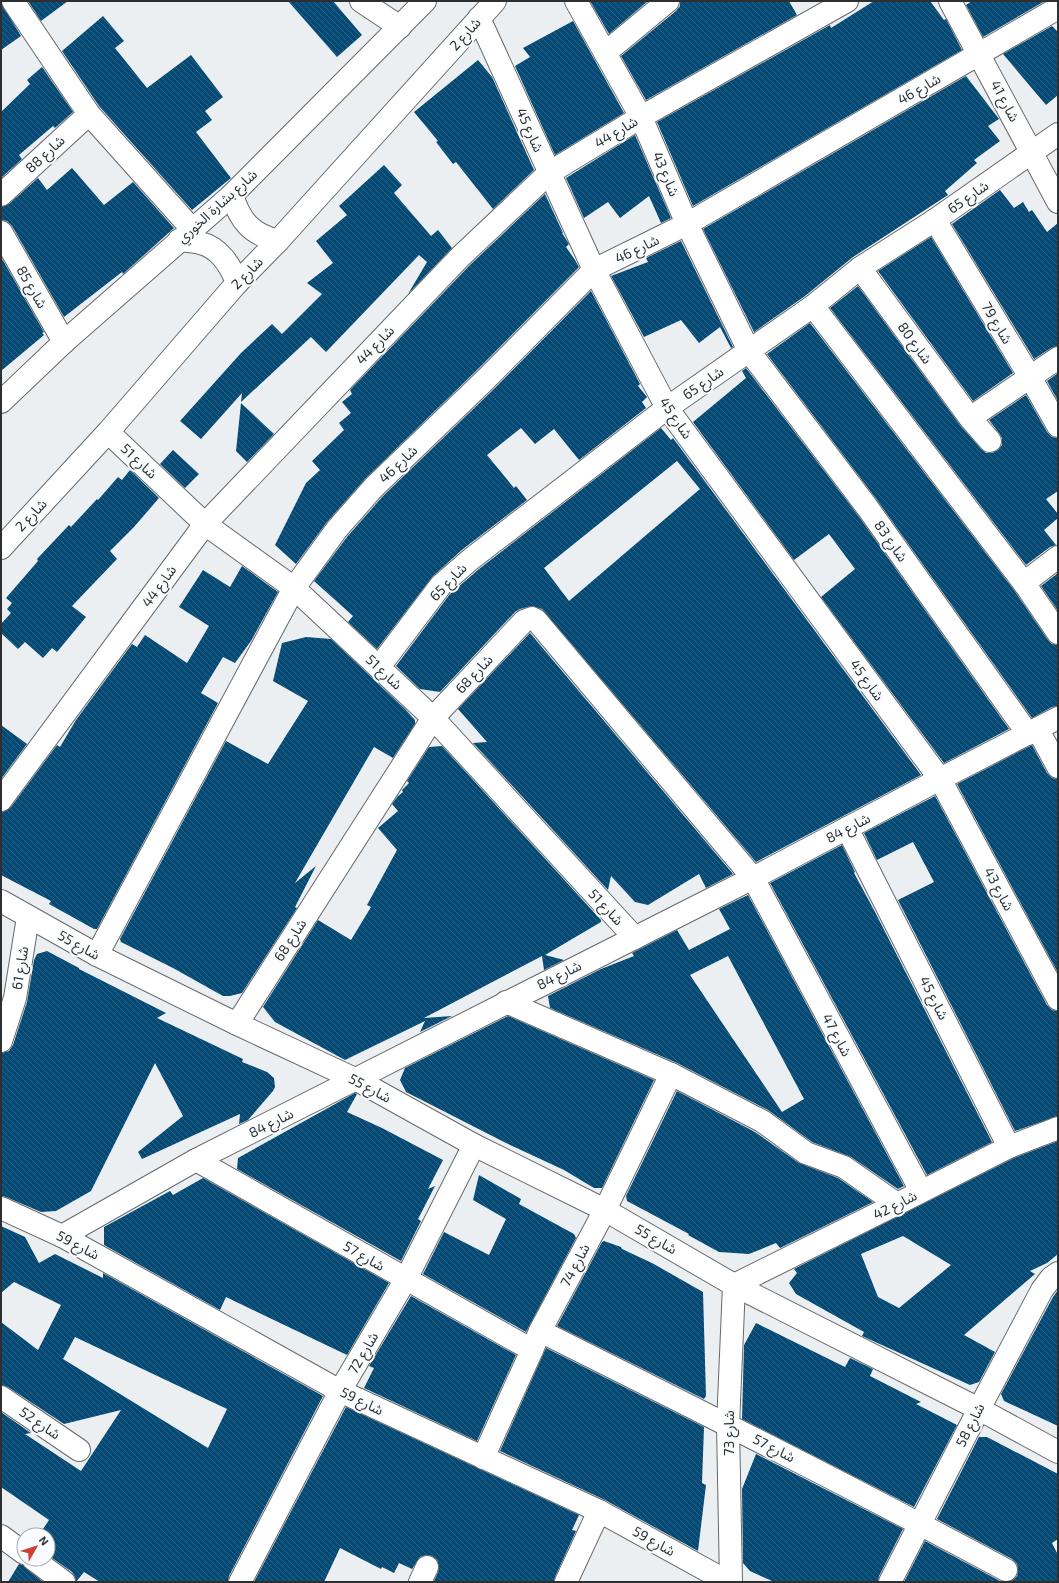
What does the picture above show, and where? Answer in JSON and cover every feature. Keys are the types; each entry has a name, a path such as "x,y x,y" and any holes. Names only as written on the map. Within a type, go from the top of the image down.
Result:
{"street":[{"path":"13,1 89,114 185,235 214,250 224,258 232,270 237,283"},
{"path":"361,1 400,27"},
{"name":"شارع بشارة الخوري","path":"1,402 64,342 232,194 425,1"},
{"name":"شارع 2","path":"1,548 108,432 237,283 278,241 495,1"},
{"name":"شارع 43","path":"576,1 641,117 687,224 749,351"},
{"path":"605,53 668,1"},
{"name":"شارع 44","path":"1,800 204,524 461,256 549,172 641,117 847,1"},
{"name":"شارع 41","path":"950,1 980,54 1058,202"},
{"name":"شارع 46","path":"97,955 294,588 337,529 374,487 486,379 594,270 687,224 1058,8"},
{"name":"شارع 45","path":"479,18 594,270 667,408 940,779"},
{"name":"شارع 88","path":"1,195 89,114"},
{"name":"شارع 65","path":"378,667 441,585 477,554 667,408 813,306 860,268 935,220 1058,134"},
{"path":"232,194 236,208 243,220 252,230 265,237 278,241"},
{"name":"شارع 79","path":"935,220 1058,426"},
{"name":"شارع 85","path":"1,232 64,342"},
{"name":"شارع 80","path":"860,268 970,418 990,441"},
{"path":"813,306 1024,583 1058,633"},
{"name":"شارع 83","path":"749,351 867,507 1058,767"},
{"path":"970,418 1058,358"},
{"name":"شارع 51","path":"108,432 204,524 294,588 433,718 635,938"},
{"path":"1024,583 1058,557"},
{"name":"شارع 68","path":"237,1024 433,718 524,621 528,619 534,619 753,878"},
{"name":"شارع 84","path":"62,1236 196,1160 357,1080 506,1002 753,878 1058,718"},
{"name":"شارع 43","path":"940,779 1058,999"},
{"name":"شارع 45","path":"847,828 1009,1147"},
{"name":"شارع 47","path":"753,878 921,1191"},
{"name":"شارع 55","path":"1,901 97,955 237,1024 357,1080 474,1145 605,1210 734,1285 1057,1450"},
{"name":"شارع 61","path":"1,1040 15,998 28,916"},
{"path":"506,1002 671,1074 762,1121 806,1153 844,1167 897,1204"},
{"name":"شارع 74","path":"483,1458 536,1340 605,1210 671,1074"},
{"name":"شارع 42","path":"734,1285 1009,1147 1058,1128"},
{"name":"شارع 72","path":"240,1582 340,1391 406,1279 474,1145"},
{"name":"شارع 57","path":"196,1160 406,1279 536,1340 728,1425 1006,1570"},
{"name":"شارع 59","path":"1,1208 62,1236 340,1391 599,1511 729,1582"},
{"name":"شارع 58","path":"890,1582 1042,1290 1051,1278 1058,1273"},
{"name":"شارع 73","path":"729,1582 728,1425 734,1285"},
{"name":"شارع 52","path":"1,1397 79,1450"},
{"path":"566,1582 599,1511"},
{"path":"1,1536 16,1546"},
{"path":"44,1567 64,1582"}],"building":[{"path":"28,1 68,1 41,21"},
{"path":"288,1 333,1 362,35 337,57"},
{"path":"590,1 648,1 609,34"},
{"path":"680,1 789,1 797,15 646,100 621,56 676,11 680,6"},
{"path":"874,1 930,1 944,20 946,19 962,50 693,206 657,122 830,25 831,28"},
{"path":"972,1 1045,1 983,37 966,5"},
{"path":"1,3 21,36 1,50"},
{"path":"103,16 124,41 115,48 147,88 191,55 223,97 205,111 212,120 196,132 231,178 192,210 99,106 62,51"},
{"path":"573,21 624,113 555,155 515,66 530,57 523,48"},
{"path":"1052,26 1058,32 1058,95 1046,105 1003,54"},
{"path":"478,60 492,77 534,170 493,209 456,162 453,164 436,142 438,141 414,112"},
{"path":"42,67 73,112 55,128 53,126 19,155 22,159 1,178 1,112 30,84 27,80"},
{"path":"966,76 999,119 988,126 1000,141 974,160 977,163 945,191 948,195 853,257 805,296 754,332 703,229"},
{"path":"635,135 671,218 661,223 649,196 620,218 608,202 584,218 566,178"},
{"path":"384,165 402,185 394,193 431,236 438,230 452,248 408,294 427,262 419,255 326,352 311,337 241,402 242,393 201,439 180,421 241,353 272,324 282,334 322,294 307,283 333,263 316,241 347,215 339,206"},
{"path":"72,168 104,205 133,182 174,228 123,274 122,272 64,317 12,226 7,221 1,220 1,207 9,204 38,178 47,190"},
{"path":"1000,190 1014,208 1023,202 1029,212 1032,210 1047,232 1058,223 1058,346 1051,348 1034,359 952,224"},
{"path":"545,194 562,233 569,244 566,247 579,267 477,370 365,479 327,522 296,564 275,545 306,483 320,470 312,461 344,430 339,423 351,413 342,402 352,394 350,390 470,265"},
{"path":"931,237 1013,373 973,401 878,271"},
{"path":"681,241 733,347 731,348 720,327 699,343 681,320 644,337 611,276 648,262 646,258"},
{"path":"1,257 44,332 42,333 44,335 1,371"},
{"path":"858,286 960,425 986,453 992,453 998,450 1002,445 1002,438 989,420 1026,395 1047,432 1052,437 1058,438 1058,491 1046,499 1058,514 1058,518 1044,530 1056,545 1050,547 1026,565 830,308"},
{"path":"591,291 640,384 638,386 647,397 642,402 646,408 579,460 554,429 535,444 521,428 487,455 514,488 516,486 527,500 463,549 433,576 377,649 348,622 353,616 314,581 347,537 383,496 495,388"},
{"path":"810,323 1014,590 1048,640 1052,644 1058,645 1058,706 1052,707 1032,718 877,500 767,354"},
{"path":"746,368 857,514 1009,729 944,763 821,597 855,569 829,534 794,560 693,422 746,378 742,371"},
{"path":"1058,373 1058,401 1047,381"},
{"path":"241,403 274,434 247,462 236,451"},
{"path":"661,428 671,440 673,438 921,775 756,862 542,609 532,606 515,612 440,692 420,689 396,666 450,594 479,569","holes":["677,461 700,489 569,601 544,568"]},
{"path":"173,450 199,474 185,488 160,464"},
{"path":"130,470 159,498 134,527 110,551 117,559 72,606 86,617 57,652 52,648 43,658 25,642 18,649 1,633 1,624 11,613 7,609 12,603 6,598 38,561 37,559 69,525 71,527 118,477 122,480"},
{"path":"242,566 278,592 251,641 235,663 223,657 201,693 218,703 97,929 94,929 49,904 51,901 1,875 1,812 6,811 11,807 57,745 60,747 76,720 132,644 137,647 145,635 187,663 209,626 179,607 203,570 230,587"},
{"path":"1058,573 1058,611 1041,586"},
{"path":"530,633 733,874 706,888 699,874 648,905 635,902 611,876 608,890 473,743 487,742 458,709"},
{"path":"306,637 331,639 405,709 415,720 415,724 393,758 374,747 295,883 316,866 295,907 297,908 242,993 223,996 173,968 121,942 120,939 226,741 268,764 308,701 273,681 282,643"},
{"path":"1,725 27,744 1,779"},
{"path":"1032,745 1047,773 1052,778 1058,779 1058,973 957,784"},
{"path":"442,746 601,920 601,922 545,955 564,960 544,970 542,956 424,1018 452,1016 420,1032 425,1021 345,1060 275,1022 263,1007 318,920 351,940 371,907 367,905 397,850 378,828 398,811 392,804 409,783 407,781 429,747"},
{"path":"935,796 1047,1005 1052,1010 1058,1011 1058,1116 1015,1131 898,900 934,882 913,842 877,860 864,833"},
{"path":"842,845 855,872 854,873 992,1142 927,1175 770,883"},
{"path":"748,895 904,1186 898,1189 851,1157 812,1142 768,1110 677,1063 550,1008 548,996 601,969 634,956 632,953 677,930 689,950 730,929 719,909","holes":["728,956 804,1099 782,1112 690,975"]},
{"path":"47,951 166,1013 157,1018 243,1059 242,1062 267,1072 274,1078 275,1087 273,1091 248,1120 239,1124 240,1114 142,1159 138,1152 183,1116 155,1063 91,1191 56,1211 41,1212 1,1196 1,1053 9,1051 13,1045 27,1002 34,960 37,954"},
{"path":"508,1016 654,1080 602,1188 594,1188 564,1170 506,1143 406,1092 400,1080 405,1068"},
{"path":"677,1091 755,1132 799,1163 838,1178 873,1202 780,1248 776,1243 749,1254 719,1252 627,1201 626,1196"},
{"path":"355,1093 357,1094 347,1112 382,1128 443,1160 428,1189 435,1186 418,1219 421,1221 401,1261 237,1169 238,1158"},
{"path":"1058,1141 1058,1254 1047,1263 1030,1271 1035,1274 964,1335 995,1352 979,1382 970,1385 862,1336 864,1332 796,1294 789,1283 797,1273 794,1269 1014,1158","holes":["903,1236 951,1265 899,1308 878,1297 861,1254"]},
{"path":"479,1175 521,1199 519,1204 574,1234 576,1238 526,1332 423,1274 444,1232 489,1255 506,1219 473,1200"},
{"path":"203,1178 389,1283 347,1355 226,1297 220,1310 104,1245 104,1227 170,1191 173,1195"},
{"path":"1,1226 25,1237 39,1263 55,1254 103,1278 103,1273 323,1396 229,1576 228,1582 100,1582 84,1572 76,1582 72,1572 56,1561 56,1527 44,1527 49,1520 1,1487 1,1412 31,1433 25,1434 81,1471 121,1410 64,1424 8,1387 1,1385 1,1322 38,1350 61,1305 14,1282 1,1293","holes":["75,1337 227,1409 208,1448 63,1359"]},
{"path":"604,1241 621,1247 622,1249 652,1263 703,1292 706,1396 704,1399 557,1326 602,1242"},
{"path":"1058,1290 1058,1426 1004,1401 1001,1394"},
{"path":"411,1296 516,1355 477,1441 364,1388 374,1368 369,1366"},
{"path":"756,1323 845,1367 850,1358 873,1369 870,1376 921,1402 916,1404 957,1425 914,1507 742,1419 744,1345"},
{"path":"546,1348 704,1427 702,1483 706,1485 698,1551 605,1500 500,1451"},
{"path":"346,1407 579,1515 572,1530 576,1531 554,1582 437,1582 434,1581 439,1566 437,1560 432,1556 426,1555 420,1557 412,1569 399,1563 394,1573 382,1567 381,1569 340,1548 324,1582 254,1582"},
{"path":"979,1437 987,1437 1058,1474 1058,1539 1052,1543 1058,1555 1058,1582 1008,1582 1017,1576 1017,1564 1012,1559 937,1519"},
{"path":"756,1454 903,1529 879,1576 878,1582 774,1582 750,1571 743,1563 742,1489"},
{"path":"925,1541 1000,1581 1004,1582 904,1582"},
{"path":"17,1567 25,1567 43,1582 8,1582"}]}
